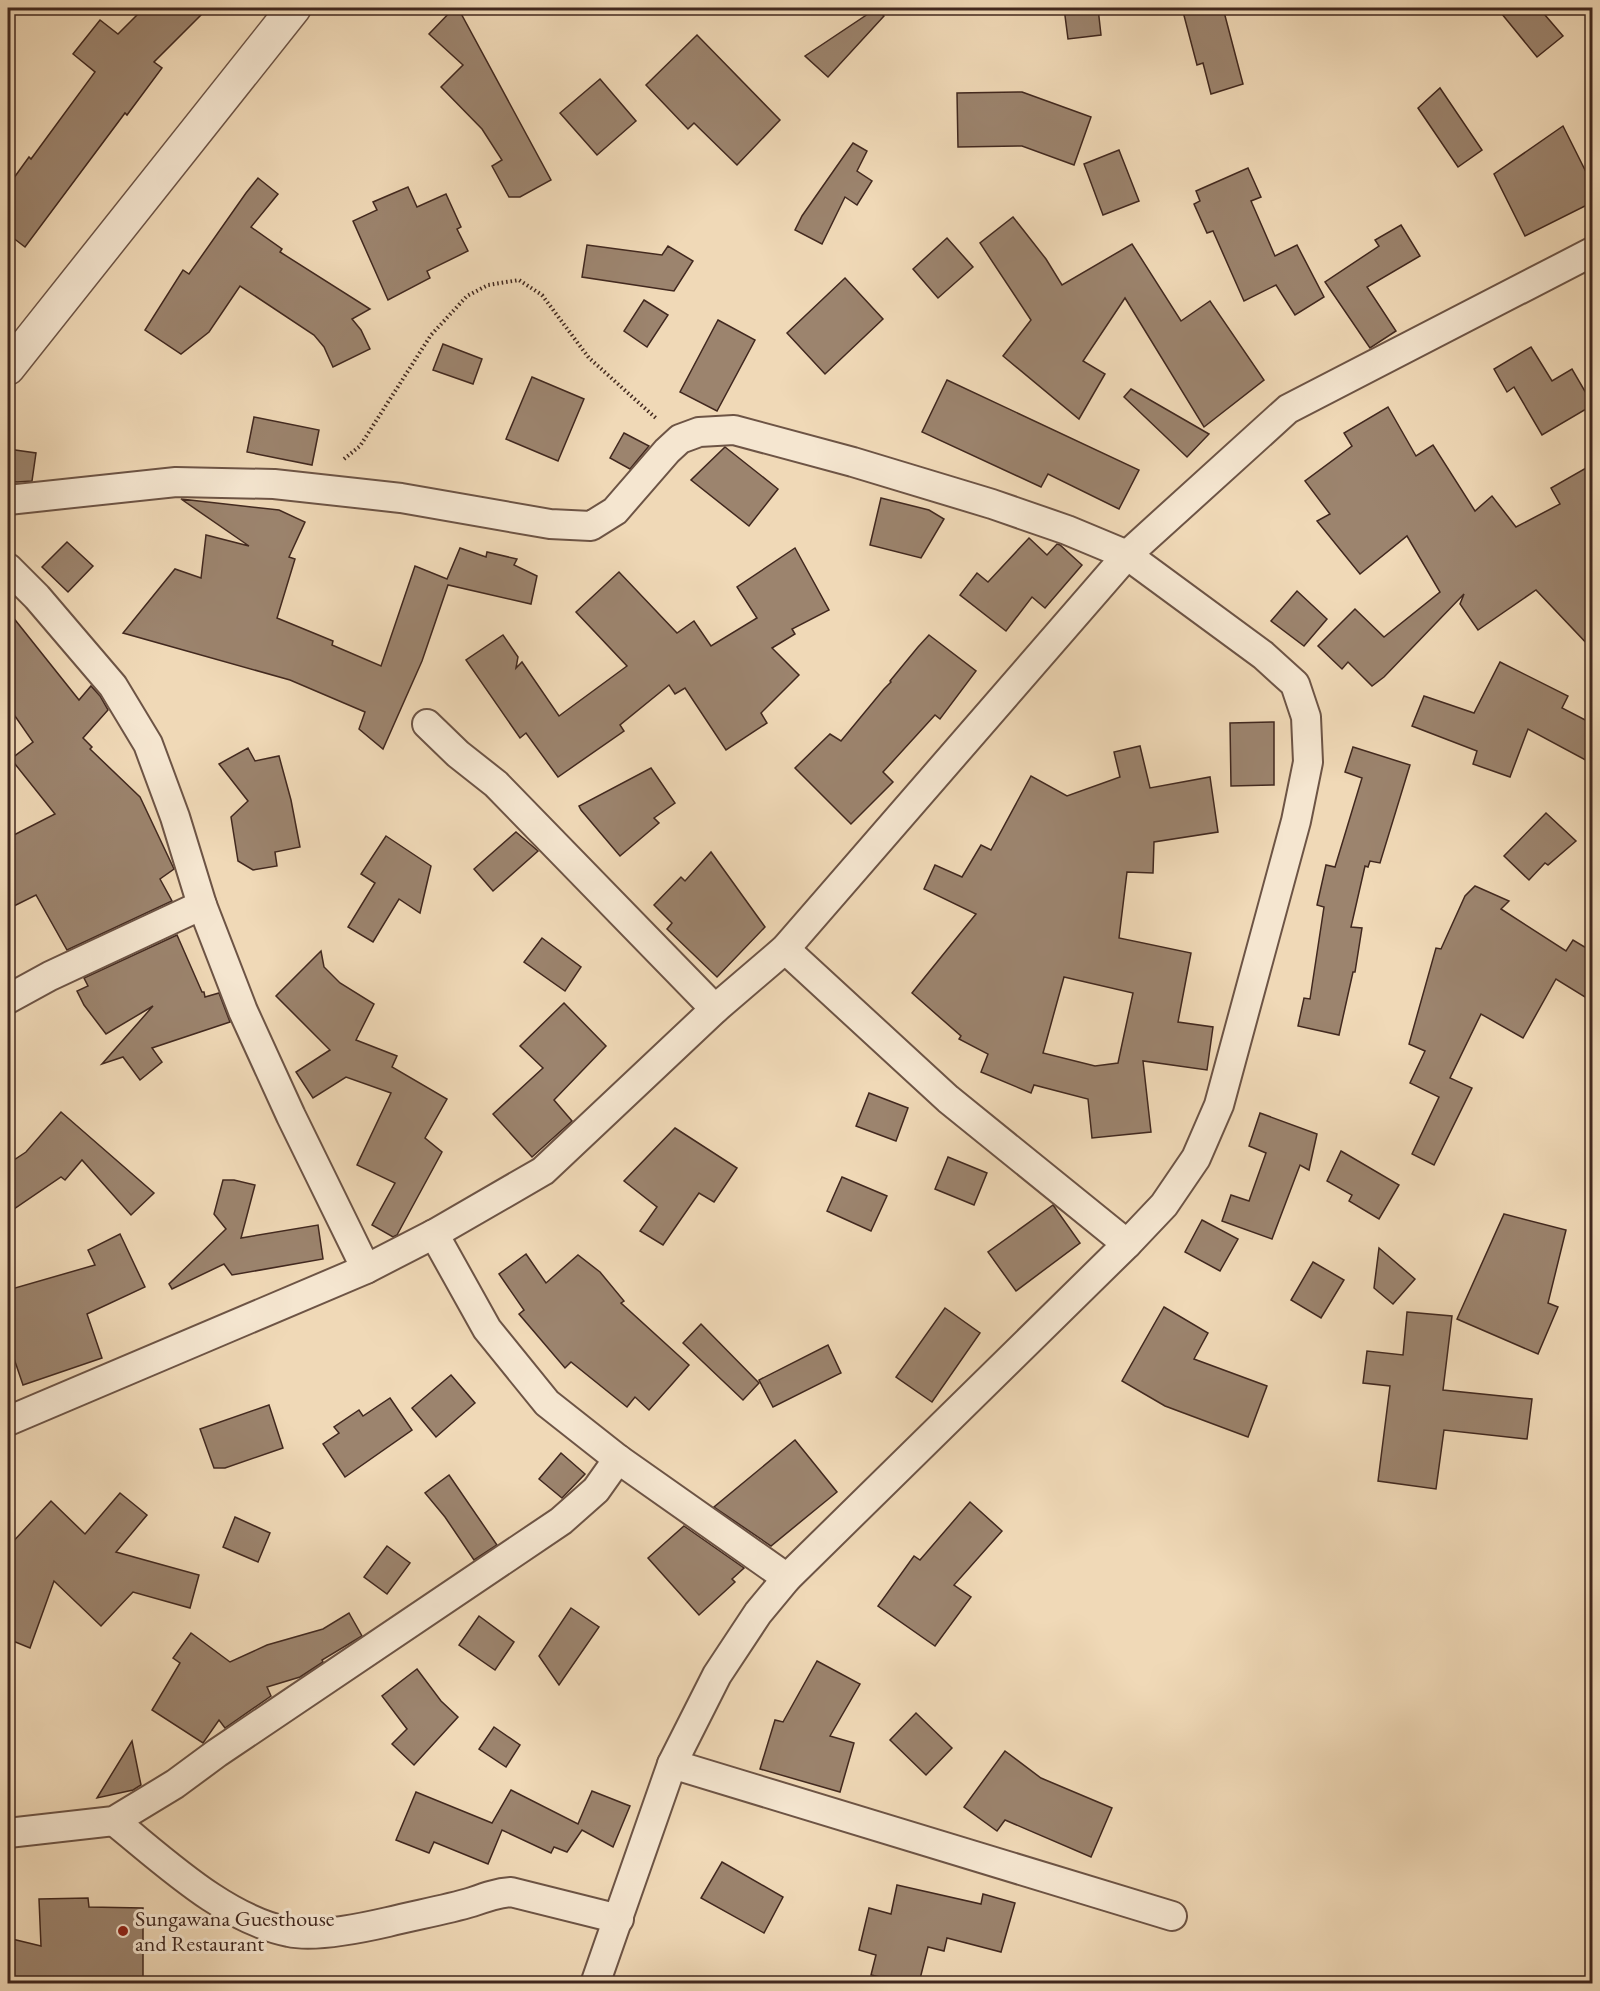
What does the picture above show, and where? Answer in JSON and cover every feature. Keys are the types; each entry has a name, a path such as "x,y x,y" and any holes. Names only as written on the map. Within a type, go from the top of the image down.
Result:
{"street":[{"path":"8,368 294,8"},
{"path":"8,1421 366,1269 434,1234 543,1171 716,1009 785,949 1127,555 1288,409 1593,252"},
{"path":"8,500 176,482 274,484 401,498 550,524 591,526 615,511 680,439 699,432 734,430 853,462 992,504 1067,530 1127,555 1263,655 1295,684 1306,717 1308,762 1296,821 1219,1105 1196,1158 1164,1205 1127,1244 787,1578 758,1613 717,1675 672,1764 595,1983"},
{"path":"8,568 37,597 113,686 148,744 175,817 202,905 243,1011 291,1116 366,1269"},
{"path":"427,724 458,754 496,784 716,1009"},
{"path":"8,999 50,976 202,905"},
{"path":"785,949 948,1100 1127,1244"},
{"path":"434,1234 487,1329 547,1403 618,1459 787,1578"},
{"path":"8,1833 114,1821 175,1784 561,1521 596,1490 618,1459"},
{"path":"672,1764 1172,1916"},
{"path":"114,1821 216,1900 249,1918 290,1932 322,1932 369,1926 472,1902 495,1893 511,1892 619,1919"}],"path":[{"path":"305,488 360,446 431,335 467,296 488,285 519,280 542,295 589,358 680,439"}],"building":[{"path":"144,8 208,8 154,62 162,68 127,115 125,113 25,247 8,234 8,186 29,157 31,159 95,72 73,54 100,20 118,34"},
{"path":"454,8 458,8 551,180 520,197 509,197 492,166 502,160 482,129 441,87 463,65 429,34"},
{"path":"877,8 884,16 828,77 805,56"},
{"path":"1064,8 1098,8 1101,35 1068,39"},
{"path":"1182,8 1223,8 1243,84 1211,94 1203,63 1197,65"},
{"path":"1497,8 1539,8 1563,36 1537,57"},
{"path":"697,35 780,120 737,165 694,123 688,129 646,85"},
{"path":"600,79 636,121 597,155 560,113"},
{"path":"1440,88 1482,150 1458,167 1418,108"},
{"path":"1022,92 1091,117 1074,165 1022,146 958,147 957,93"},
{"path":"1563,126 1593,186 1593,202 1525,236 1494,174"},
{"path":"853,143 867,151 857,171 872,181 857,205 845,197 822,244 795,230 802,216"},
{"path":"1119,150 1139,201 1103,215 1084,164"},
{"path":"1248,168 1261,197 1251,201 1275,256 1297,245 1324,297 1295,315 1276,285 1244,301 1213,231 1207,233 1194,204 1200,201 1196,191"},
{"path":"258,178 278,194 251,227 282,249 280,252 370,309 352,319 361,330 370,349 333,367 324,347 314,335 240,286 209,332 181,354 145,330 183,270 189,274"},
{"path":"408,187 417,207 446,194 461,227 457,229 468,251 427,271 430,278 388,300 353,221 377,210 373,202"},
{"path":"1013,217 1046,259 1062,285 1132,244 1181,321 1210,301 1264,380 1204,427 1125,298 1083,361 1105,374 1079,419 1003,356 1031,320 980,243"},
{"path":"1401,225 1420,256 1367,287 1396,331 1370,348 1325,282 1379,246 1375,240"},
{"path":"947,238 973,267 938,298 913,269"},
{"path":"587,245 662,255 668,246 693,261 674,291 582,277"},
{"path":"845,278 883,319 825,374 787,333"},
{"path":"644,300 668,315 647,347 624,331"},
{"path":"718,320 755,340 717,411 680,392"},
{"path":"443,344 482,359 473,384 433,370"},
{"path":"1531,347 1552,381 1572,369 1593,405 1542,435 1514,387 1507,392 1494,369"},
{"path":"532,377 584,399 558,461 506,439"},
{"path":"947,380 1139,470 1119,509 1048,474 1041,487 922,432"},
{"path":"1131,389 1209,434 1187,457 1124,397"},
{"path":"1388,407 1416,456 1433,445 1475,511 1492,496 1516,527 1560,504 1551,488 1593,464 1593,650 1536,590 1478,630 1460,604 1464,594 1384,677 1372,686 1348,662 1342,669 1318,646 1355,609 1384,637 1440,592 1407,536 1360,574 1317,521 1330,514 1305,481 1352,446 1344,433"},
{"path":"254,417 319,430 312,465 247,452"},
{"path":"624,433 649,446 630,469 610,458"},
{"path":"725,447 778,489 749,526 691,480"},
{"path":"8,449 36,453 32,481 8,481"},
{"path":"881,498 929,510 944,519 921,558 870,545"},
{"path":"181,499 279,510 305,522 289,557 295,559 277,618 333,641 332,645 381,666 415,566 447,579 460,548 486,557 487,552 517,559 514,565 537,576 531,604 448,585 422,661 383,749 359,729 365,712 290,680 123,633 175,569 201,578 206,535 249,546"},
{"path":"1029,538 1047,555 1057,544 1060,545 1082,565 1045,608 1032,597 1006,631 960,595 977,573 988,582"},
{"path":"67,542 93,566 68,592 42,567"},
{"path":"795,548 829,610 792,629 795,634 772,648 799,675 761,713 767,723 726,750 685,688 675,694 669,685 620,725 624,731 558,777 526,733 520,738 466,660 503,635 518,657 516,668 522,662 559,716 627,666 576,612 619,572 677,633 694,621 711,646 757,618 737,587"},
{"path":"1297,591 1327,619 1304,646 1271,621"},
{"path":"8,611 79,700 91,686 100,696 108,710 83,738 92,747 90,749 140,797 174,869 160,879 172,901 67,950 36,895 8,909 8,838 55,814 11,759 33,742 8,706"},
{"path":"929,635 976,671 940,719 935,715 883,772 893,782 851,824 795,768 830,734 841,741"},
{"path":"1500,662 1568,696 1562,708 1593,724 1593,764 1528,729 1510,777 1473,764 1477,751 1412,726 1424,696 1474,713"},
{"path":"1274,722 1274,785 1231,786 1230,723"},
{"path":"1140,746 1150,788 1210,777 1218,832 1154,842 1153,873 1127,872 1119,938 1191,953 1178,1022 1213,1027 1207,1070 1143,1061 1151,1132 1092,1138 1088,1099 1034,1085 1031,1093 981,1072 988,1054 959,1039 961,1036 912,993 976,914 924,889 935,865 962,877 981,845 991,850 1031,776 1067,796 1120,777 1114,752","holes":["1064,977 1133,993 1118,1063 1095,1066 1043,1053"]},
{"path":"1353,747 1410,765 1380,863 1370,861 1368,867 1365,866 1351,927 1362,928 1355,972 1353,972 1339,1035 1298,1026 1304,998 1310,999 1324,907 1317,905 1326,865 1335,867 1362,778 1345,772"},
{"path":"248,748 255,761 279,756 300,847 275,852 277,866 253,870 238,861 231,817 248,801 219,764"},
{"path":"651,768 675,803 654,818 659,823 620,856 579,806"},
{"path":"1546,813 1576,841 1548,865 1545,863 1529,880 1504,856"},
{"path":"516,832 538,851 493,891 474,869"},
{"path":"386,836 431,866 420,913 399,899 373,942 348,927 375,883 361,874"},
{"path":"711,852 765,927 717,977 667,929 672,923 654,905 681,877 685,881"},
{"path":"1475,886 1509,901 1501,909 1566,951 1573,940 1593,952 1593,1002 1556,979 1523,1038 1481,1014 1450,1078 1472,1088 1434,1165 1412,1154 1439,1097 1410,1083 1425,1051 1409,1044 1436,948 1441,949 1465,896"},
{"path":"177,935 205,997 219,993 230,1022 152,1048 162,1062 140,1080 123,1057 102,1064 153,1006 106,1034 84,1005 77,991 88,986 84,978"},
{"path":"542,938 581,967 565,991 524,962"},
{"path":"321,951 324,967 340,983 374,1004 356,1040 397,1056 392,1067 447,1099 425,1138 442,1152 397,1235 393,1237 372,1225 395,1183 357,1165 391,1093 346,1077 313,1098 296,1072 330,1050 276,996"},
{"path":"564,1003 606,1046 554,1100 572,1121 532,1157 493,1114 543,1068 520,1046"},
{"path":"869,1093 908,1108 896,1141 856,1126"},
{"path":"61,1112 154,1193 131,1215 82,1160 65,1180 61,1177 8,1213 8,1164 26,1152"},
{"path":"1260,1113 1317,1134 1309,1170 1300,1165 1272,1239 1222,1221 1231,1195 1249,1201 1266,1153 1249,1146"},
{"path":"675,1128 737,1168 714,1202 699,1193 663,1245 640,1231 657,1207 624,1181"},
{"path":"1341,1151 1399,1185 1379,1219 1349,1201 1352,1195 1327,1181"},
{"path":"948,1157 987,1173 974,1205 935,1189"},
{"path":"842,1177 887,1196 871,1231 827,1211"},
{"path":"223,1180 255,1185 241,1238 318,1225 323,1259 232,1275 224,1264 172,1289 169,1284 226,1229 214,1214"},
{"path":"1053,1205 1080,1243 1016,1291 988,1252"},
{"path":"1504,1214 1566,1230 1548,1303 1558,1307 1538,1354 1457,1319"},
{"path":"1202,1220 1238,1239 1220,1271 1185,1252"},
{"path":"120,1234 145,1287 87,1314 102,1358 23,1385 8,1341 8,1290 95,1265 88,1250"},
{"path":"1379,1248 1415,1279 1393,1304 1374,1288"},
{"path":"526,1254 546,1283 578,1255 600,1272 624,1301 621,1303 689,1365 649,1410 635,1397 627,1407 571,1362 565,1368 519,1314 524,1310 499,1274"},
{"path":"1313,1262 1344,1280 1321,1318 1291,1300"},
{"path":"1164,1307 1208,1333 1194,1359 1267,1386 1248,1437 1165,1406 1122,1381"},
{"path":"945,1308 980,1333 932,1402 896,1377"},
{"path":"1407,1312 1452,1316 1443,1390 1532,1399 1527,1439 1444,1430 1436,1489 1378,1481 1390,1386 1363,1383 1367,1351 1403,1355"},
{"path":"701,1324 759,1383 743,1400 683,1343"},
{"path":"828,1345 841,1373 773,1407 759,1380"},
{"path":"451,1375 475,1403 436,1437 412,1408"},
{"path":"390,1398 412,1430 345,1477 323,1444 339,1433 334,1427 359,1410 363,1416"},
{"path":"269,1405 283,1448 225,1468 214,1468 200,1429"},
{"path":"795,1440 837,1492 771,1546 714,1507"},
{"path":"561,1453 585,1474 562,1498 539,1479"},
{"path":"449,1475 497,1545 474,1560 445,1517 425,1493"},
{"path":"120,1493 147,1515 116,1552 199,1575 190,1608 133,1592 101,1626 54,1581 30,1648 8,1639 8,1547 51,1501 85,1534"},
{"path":"970,1502 1002,1531 954,1585 971,1597 935,1646 878,1606 914,1556 920,1560"},
{"path":"235,1517 270,1533 258,1562 223,1547"},
{"path":"684,1526 744,1568 732,1579 735,1582 699,1615 648,1558"},
{"path":"387,1546 410,1563 387,1594 364,1577"},
{"path":"571,1608 599,1627 559,1685 539,1656"},
{"path":"349,1613 362,1636 322,1660 323,1662 300,1677 267,1687 271,1696 225,1728 219,1720 203,1743 152,1710 180,1663 173,1658 191,1633 230,1662 267,1645 323,1629"},
{"path":"479,1616 514,1642 495,1670 459,1645"},
{"path":"817,1661 860,1684 830,1736 854,1743 840,1792 760,1769 775,1720 783,1722"},
{"path":"417,1669 441,1701 458,1717 414,1765 392,1744 407,1729 382,1696"},
{"path":"916,1713 952,1748 926,1775 890,1740"},
{"path":"494,1727 520,1745 506,1767 479,1749"},
{"path":"132,1741 141,1785 133,1790 97,1798"},
{"path":"1005,1751 1041,1778 1112,1808 1091,1857 1005,1820 997,1831 964,1807"},
{"path":"511,1790 578,1824 592,1791 630,1806 613,1847 582,1830 567,1852 554,1847 551,1853 502,1830 488,1864 434,1842 429,1853 396,1840 416,1792 492,1823"},
{"path":"722,1862 783,1897 764,1933 701,1898"},
{"path":"897,1885 981,1904 983,1894 1015,1903 1001,1952 947,1938 944,1951 928,1947 919,1983 907,1983 871,1975 876,1955 859,1950 869,1908 891,1914"},
{"path":"88,1898 89,1907 143,1908 143,1983 8,1983 8,1938 41,1946 39,1899"}],"place":[{"name":"Sungawana Guesthouse and Restaurant","path":"123,1931"}]}
